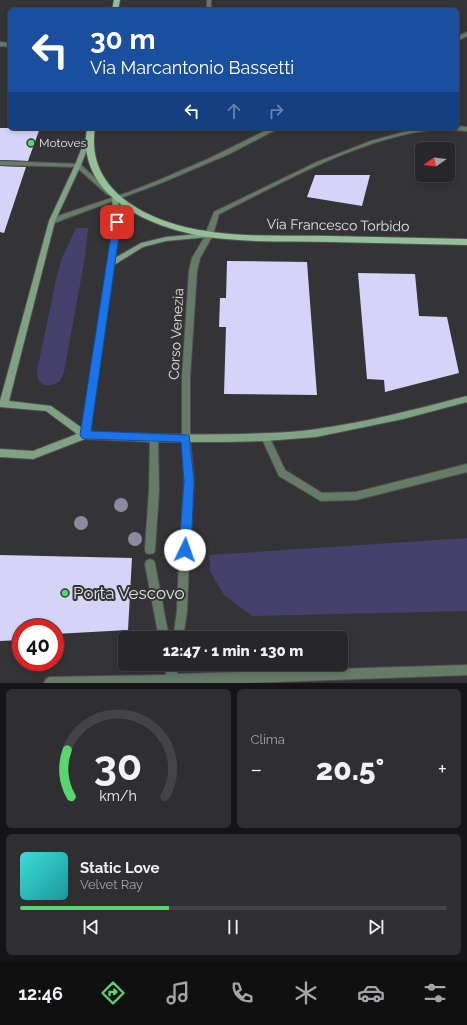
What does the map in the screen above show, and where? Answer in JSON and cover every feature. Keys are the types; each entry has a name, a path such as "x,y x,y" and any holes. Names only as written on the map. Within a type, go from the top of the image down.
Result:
{"main road":[{"path":"85,435 48,408 2,404 52,221 78,165 91,130"},
{"path":"85,435 96,371 117,222 115,198 98,174 91,156 89,137"},
{"name":"Via Francesco Torbido","path":"115,198 156,221 177,228 209,235"},
{"name":"Via Francesco Torbido","path":"110,264 142,245 166,239 209,235 467,242"},
{"path":"0,452 33,455 85,435 186,438 265,437 316,433 403,416 467,399"}],"street":[{"path":"52,221 69,213 141,190 230,151 272,130"},
{"name":"Corso Venezia","path":"179,631 182,611 189,481 186,438 186,377 193,271 196,258 209,235 216,213 302,172 364,145 420,130"},
{"path":"0,163 78,165 115,198"},
{"path":"265,437 282,473 321,497 356,496 467,468"},
{"path":"150,550 154,490 154,438"},
{"path":"150,564 163,631"},
{"path":"55,682 173,681 467,670"},
{"path":"171,671 173,681"},
{"path":"173,681 174,671"}],"shaded area":[{"path":"76,228 88,228 85,257 64,372 60,381 52,385 43,385 38,379 37,371 57,275 62,258"},
{"path":"467,538 467,611 252,616 224,595 210,571 209,555"}],"building":[{"path":"0,128 8,128 8,130 39,130 28,161 0,160"},
{"path":"0,166 26,167 4,233 0,232"},
{"path":"315,175 370,175 362,206 307,197"},
{"path":"227,261 307,262 317,395 224,394 226,327 219,327 220,298 226,298"},
{"path":"358,273 415,274 419,316 447,317 459,373 385,392 384,380 367,379"},
{"name":"Porta Vescovo","path":"0,555 132,558 128,630 64,634 64,619 12,619 12,640 0,641"}],"place":[{"name":"Motoves","path":"31,143"},
{"name":"Porta Vescovo","path":"65,593"}],"route":[{"path":"117,222 96,371 85,435 186,438 189,481 185,550"}]}
